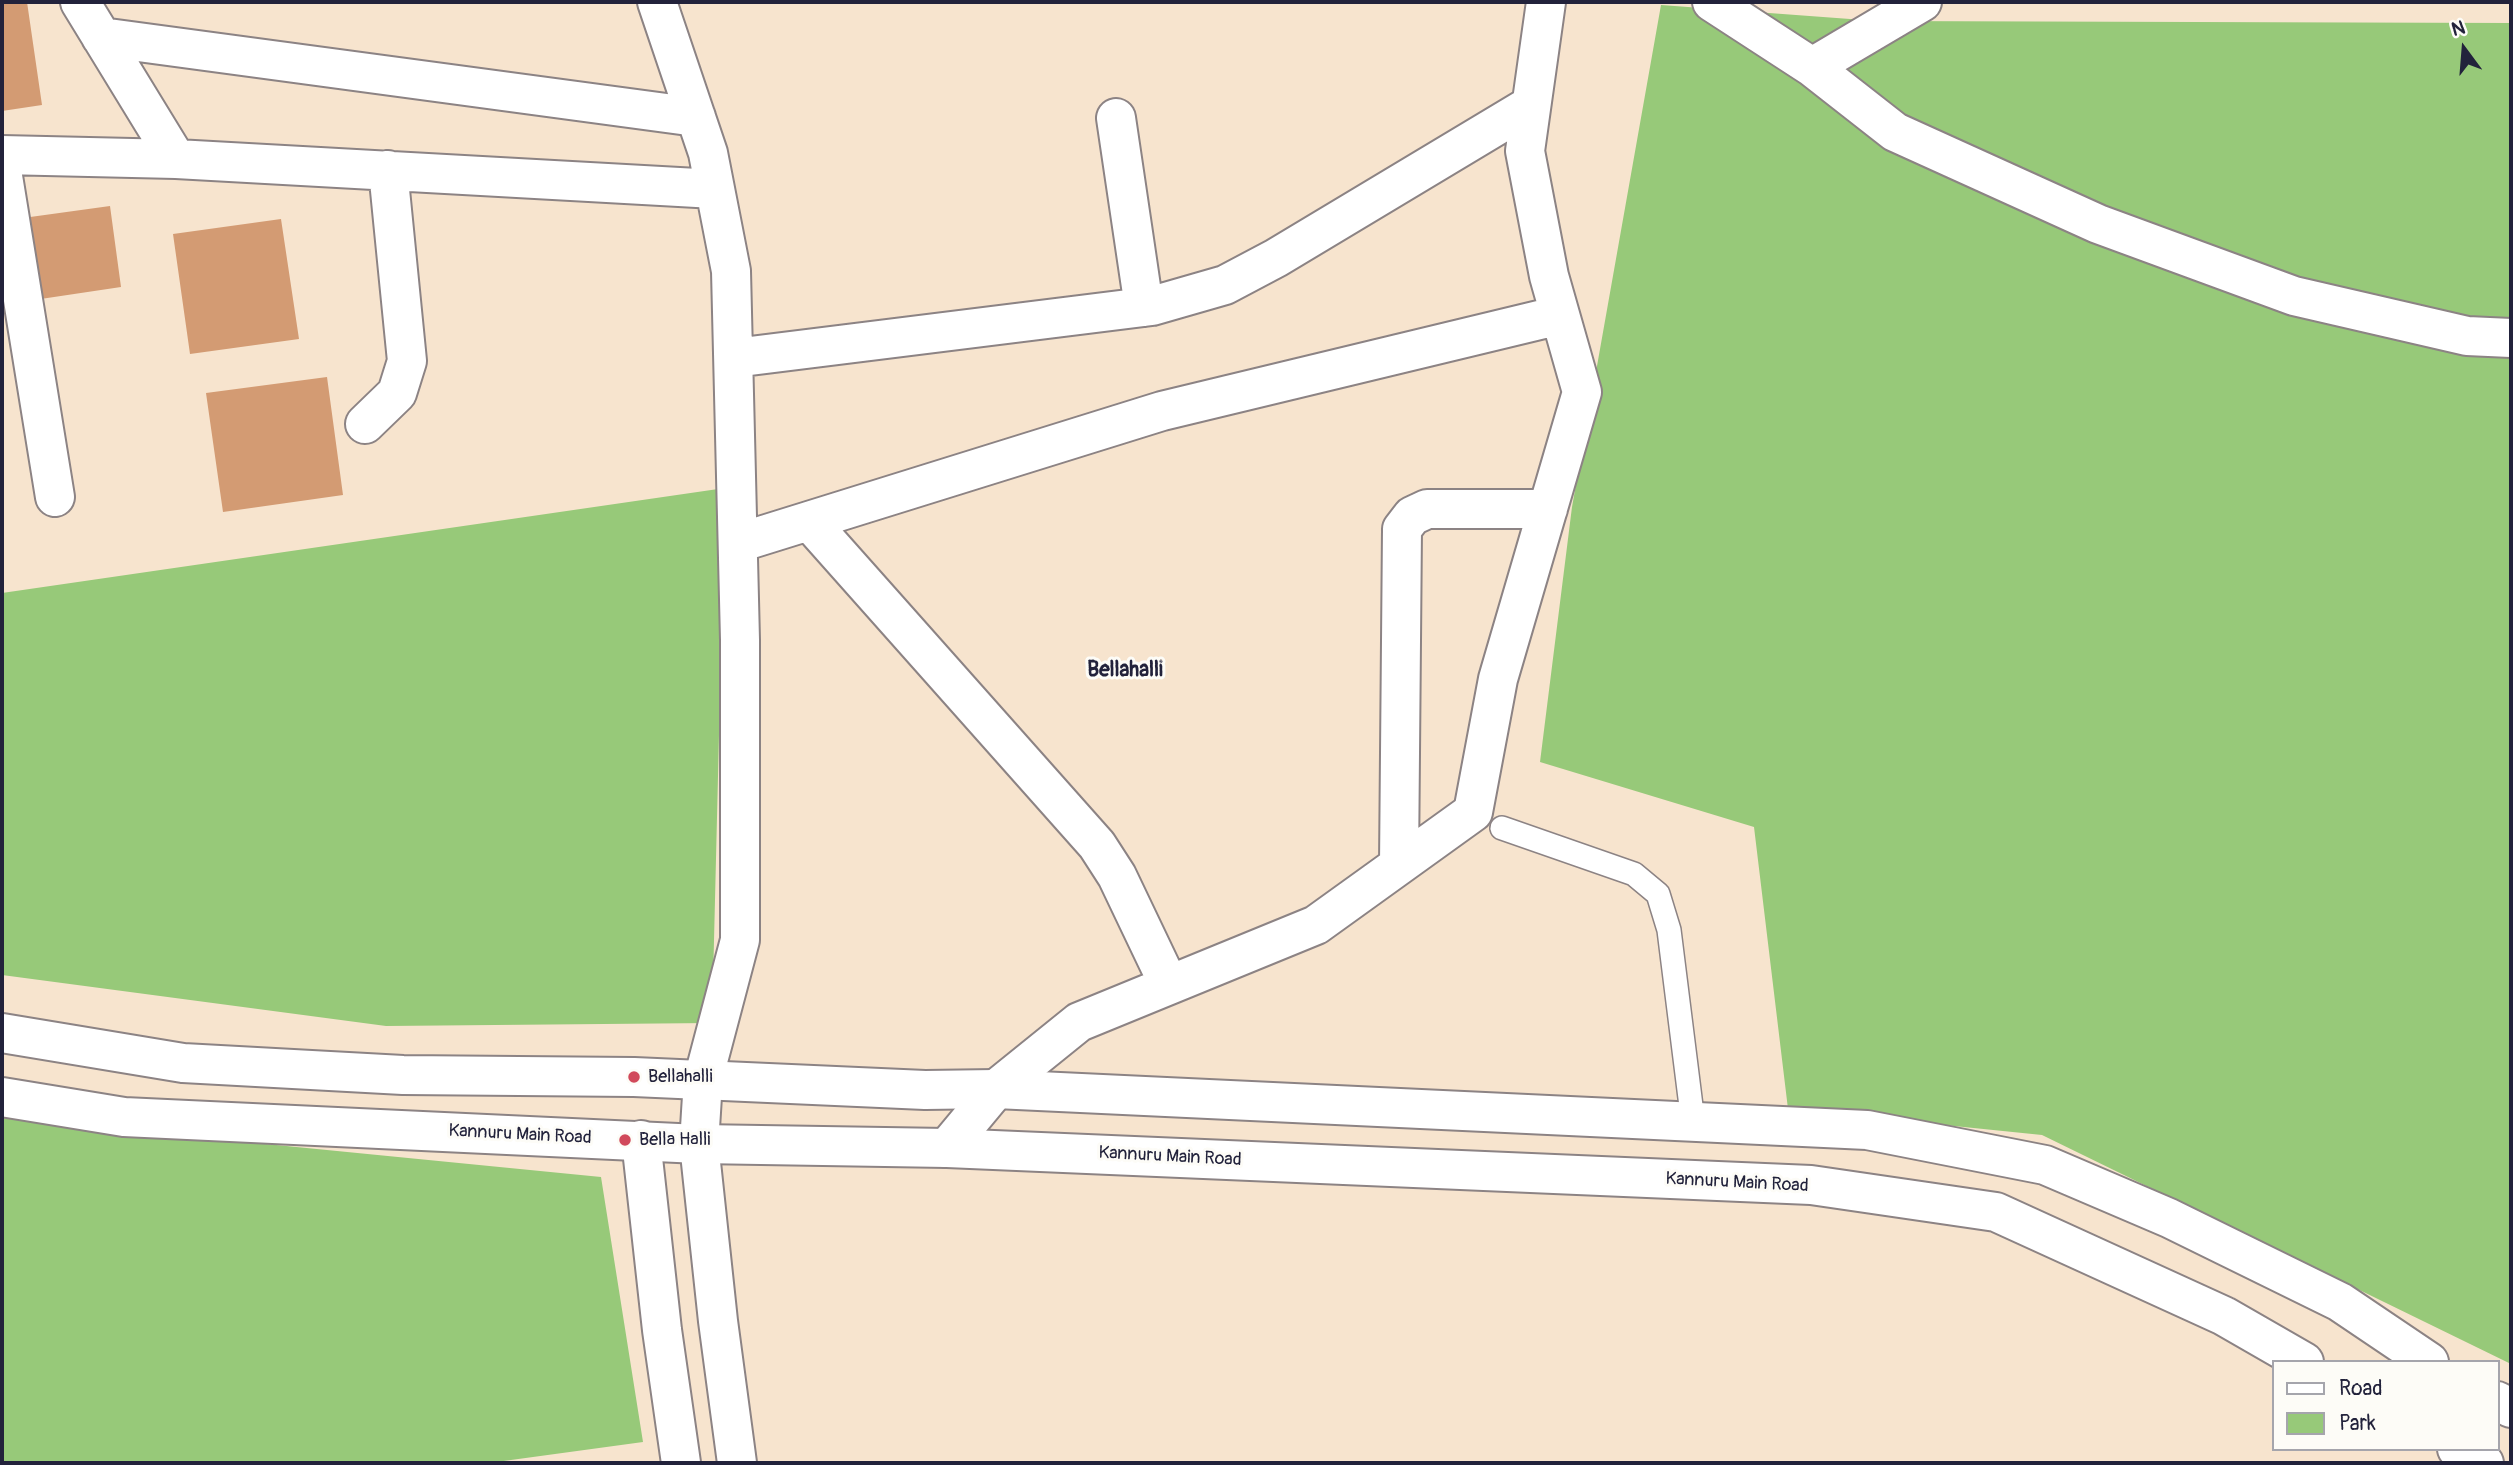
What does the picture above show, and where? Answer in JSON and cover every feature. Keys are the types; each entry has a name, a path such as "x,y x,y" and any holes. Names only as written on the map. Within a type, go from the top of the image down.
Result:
{"street":[{"path":"80,2 176,159"},
{"path":"657,2 709,153 731,271 740,640 740,940 703,1080 699,1144 737,1463"},
{"path":"947,1148 996,1089 1079,1022 1316,925 1473,812 1497,679 1582,392 1549,276 1525,151 1546,2"},
{"path":"1712,2 1812,67 1895,132 2098,224 2294,296 2467,336 2511,338"},
{"path":"1812,67 1922,2"},
{"path":"101,37 696,117"},
{"path":"734,358 1144,307 1224,285 1276,258 1531,105"},
{"path":"1116,118 1144,307"},
{"path":"2,155 176,159 715,188"},
{"path":"2,170 55,497"},
{"path":"365,424 397,393 407,361 388,170"},
{"path":"738,543 1162,411 1560,315"},
{"path":"1399,865 1402,529 1412,516 1427,509 1548,509"},
{"path":"809,521 1097,845 1117,876 1169,985"},
{"path":"2,1033 183,1063 403,1075 703,1080 925,1090 996,1089 1867,1130 2045,1165 2169,1218 2340,1302 2425,1360"},
{"name":"Kannuru Main Road","path":"2,1097 124,1117 699,1144 947,1148 1811,1185 1997,1212 2224,1316 2301,1360"},
{"path":"641,1140 662,1330 681,1463"},
{"path":"2462,1451 2484,1463"}],"lane":[{"path":"1502,828 1634,874 1658,894 1669,930 1693,1122"}],"green space":[{"path":"1661,5 1877,21 2511,23 2511,1364 2042,1135 1788,1109 1754,827 1540,762 1572,507"},
{"path":"725,488 712,1023 386,1026 2,975 2,593"},
{"path":"2,1118 601,1177 643,1442 489,1463 2,1463"}],"building":[{"path":"2,2 27,2 42,105 2,111"},
{"path":"110,206 121,287 34,300 23,218"},
{"path":"281,219 299,339 190,354 173,234"},
{"path":"327,377 343,495 223,512 206,393"}],"place":[{"name":"Bellahalli","path":"634,1077"},
{"name":"Bella Halli","path":"625,1140"}],"district":[{"name":"Bellahalli","path":"1125,671"}]}
